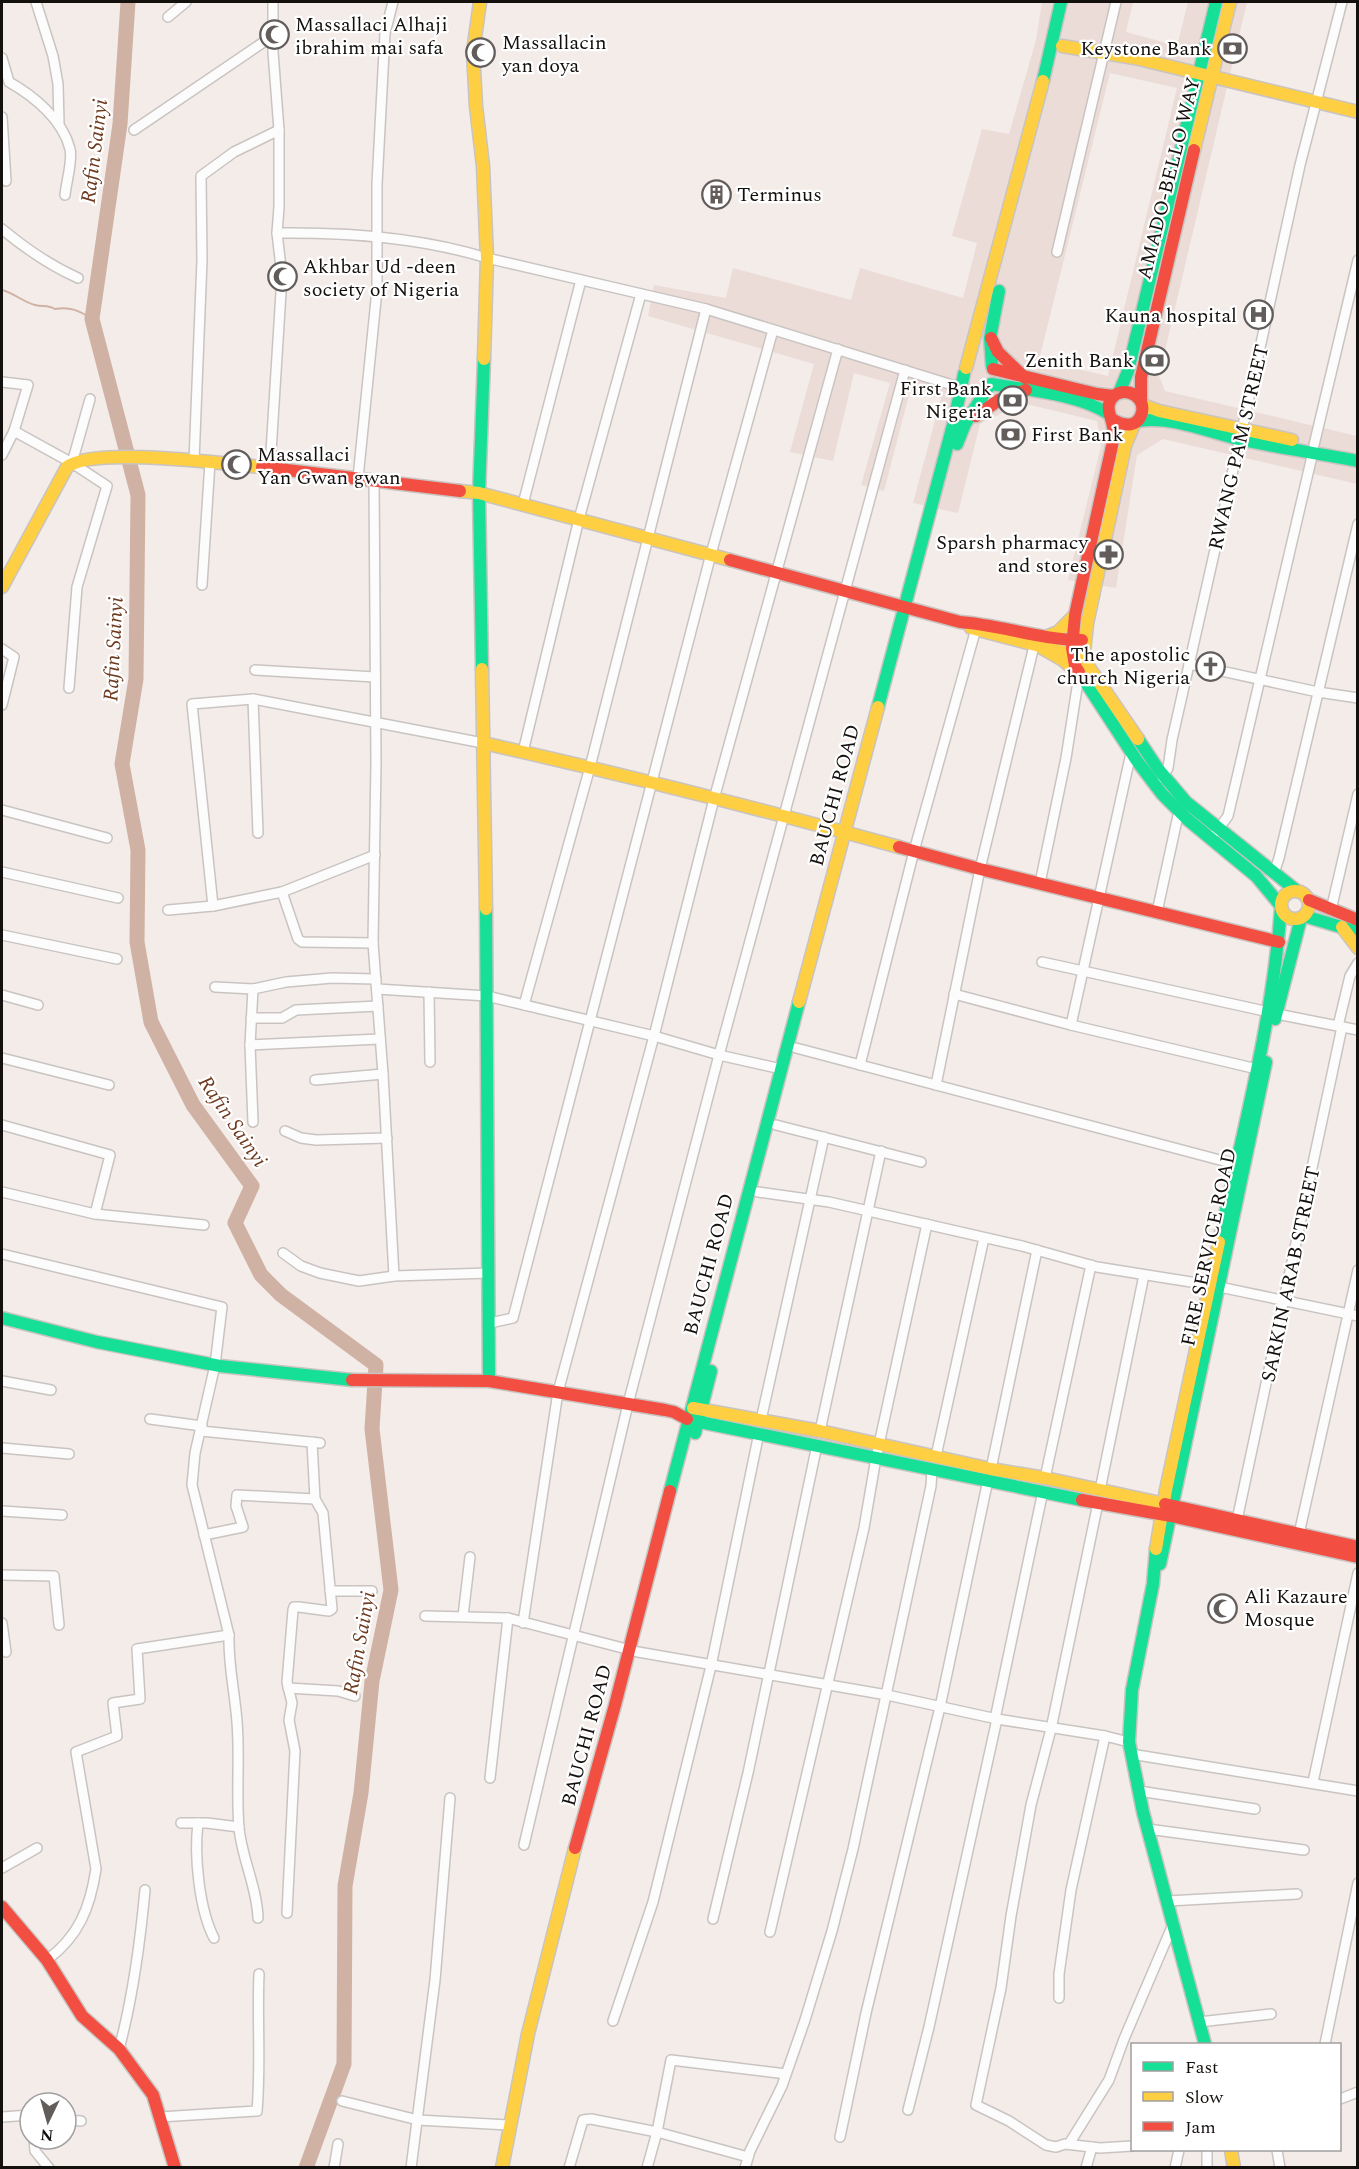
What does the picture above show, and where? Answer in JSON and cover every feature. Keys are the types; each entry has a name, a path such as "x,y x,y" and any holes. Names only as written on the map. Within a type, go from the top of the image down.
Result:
{"main road":[{"path":"480,2 474,40 473,69 483,166 488,258 479,493 487,996 489,1381"},
{"name":"BAUCHI ROAD","path":"694,1414 776,1125 908,607 965,371 1045,74 1062,2"},
{"path":"990,385 993,380 989,353 990,333 998,292 1062,46 1071,2"},
{"name":"AMADO-BELLO WAY","path":"1116,394 1128,371 1216,2"},
{"name":"AMADO-BELLO WAY","path":"1142,402 1141,377 1150,335 1230,2"},
{"path":"1062,46 1104,52 1199,73 1315,103 1358,111"},
{"path":"990,333 998,352 1026,384"},
{"path":"1241,435 1159,411 1142,402 1132,392 1103,396 1026,384 990,385 982,389 972,387 965,379 965,371 971,362 984,360 993,368 1026,384 1098,406 1122,425 1147,419 1165,420 1241,435 1314,449 1358,454"},
{"path":"965,424 988,406 1026,384"},
{"name":"BAUCHI ROAD","path":"908,607 954,452 965,424 990,385"},
{"path":"1116,394 1109,404 1112,446 1076,615 1080,665 1131,753 1159,781 1186,801 1256,876 1287,916 1294,919 1302,917 1358,932"},
{"path":"1078,641 1125,446 1143,411 1142,402"},
{"path":"1314,449 1358,462"},
{"path":"2,587 53,490 72,463 106,458 151,457 210,462 479,493 523,504 960,621 1039,644 1080,665 1179,811 1304,894 1308,900 1309,909 1302,917"},
{"path":"1039,644 1058,632 1076,615"},
{"path":"1039,644 1078,641"},
{"path":"1039,644 1063,660 1080,665"},
{"path":"483,743 783,815 980,869 1279,942"},
{"name":"BAUCHI ROAD","path":"513,2168 530,2069 547,1994 781,1069 849,833"},
{"path":"1215,1286 1235,1164 1257,1069 1273,1013 1281,907 1285,894 1297,891"},
{"path":"1308,900 1358,920"},
{"name":"FIRE SERVICE ROAD","path":"1205,2043 1139,1791 1130,1748 1129,1722 1132,1690 1153,1584 1164,1550 1167,1510 1273,1013 1302,917"},
{"path":"1342,927 1358,948"},
{"path":"2,1317 96,1342 215,1365 347,1380 489,1381 674,1412 761,1420 936,1456 1043,1491 1098,1503 1237,1520 1358,1547"},
{"path":"694,1414 759,1433 932,1469 1045,1478 1100,1490 1167,1510 1358,1557"},
{"name":"BAUCHI ROAD","path":"502,2168 520,2064 537,1992 634,1651"},
{"path":"2,1907 47,1960 82,2016 118,2049 134,2067 153,2095 175,2168"},
{"path":"1231,2151 1234,2168"}],"street":[{"path":"36,2 55,65 59,123 71,151 65,195"},
{"path":"168,17 186,2"},
{"path":"270,468 282,276 277,233 279,130 273,2"},
{"path":"358,478 377,290 379,126 385,33 393,2"},
{"path":"1057,252 1116,2"},
{"name":"RWANG PAM STREET","path":"1159,781 1168,768 1172,740 1315,103 1342,2"},
{"path":"134,130 274,35"},
{"path":"2,58 5,83 24,90 59,123"},
{"path":"2,117 6,181"},
{"path":"194,461 202,260 201,176 234,152 279,130"},
{"path":"2,229 38,257 78,278"},
{"path":"277,233 331,232 455,248 488,258 706,309 962,388"},
{"path":"1214,833 1228,816 1358,260"},
{"path":"523,504 581,280"},
{"path":"523,752 579,519 641,294"},
{"path":"524,1005 590,767 706,309"},
{"path":"490,1323 513,1318 711,554 773,330"},
{"path":"523,1623 558,1392 654,1036 714,799 838,350"},
{"path":"524,1845 628,1404 718,1055 905,370"},
{"path":"2,382 28,385 14,431 2,455"},
{"path":"72,463 90,399"},
{"path":"14,431 72,463 107,486 77,587 69,688"},
{"path":"202,585 210,462"},
{"path":"374,480 376,721 373,943 394,1276"},
{"path":"1274,873 1358,524"},
{"path":"860,1065 914,852 976,626"},
{"path":"936,1085 980,869 1039,644"},
{"path":"2,649 14,657 2,705"},
{"path":"1189,664 1318,692 1358,698"},
{"path":"1040,883 1066,758 1080,665"},
{"path":"255,670 375,677"},
{"path":"213,906 192,704 253,699 483,743"},
{"path":"253,699 258,833"},
{"path":"1071,1025 1131,753"},
{"path":"1331,910 1358,794"},
{"path":"2,810 107,838"},
{"path":"1157,912 1179,811"},
{"path":"168,910 213,906 282,892 375,855"},
{"path":"2,872 118,898"},
{"path":"282,892 298,939 302,942 373,943"},
{"path":"2,935 117,959"},
{"path":"1042,962 1358,1030"},
{"name":"SARKIN ARAB STREET","path":"1237,1520 1285,1301 1350,976 1358,963"},
{"path":"215,987 253,989 286,982 332,978 429,992 487,996 781,1069"},
{"path":"253,989 250,1045 253,1122"},
{"path":"429,992 430,1062"},
{"path":"954,994 1071,1025 1257,1069"},
{"path":"2,995 38,1005"},
{"path":"251,1018 282,1018 296,1010 378,1005"},
{"path":"250,1045 380,1039"},
{"path":"796,1048 1235,1164"},
{"path":"2,1058 109,1084"},
{"path":"315,1080 383,1074"},
{"path":"2,1125 110,1155 95,1214"},
{"path":"776,1125 921,1162"},
{"path":"285,1131 301,1138 316,1140 387,1138"},
{"path":"761,1420 824,1137"},
{"path":"820,1431 881,1151"},
{"path":"2,1192 95,1214 204,1225"},
{"path":"758,1192 868,1210 1091,1265 1215,1286 1353,1315"},
{"path":"770,1932 864,1528 876,1458 927,1224"},
{"path":"936,1456 984,1238"},
{"path":"840,2137 866,2013 940,1707 1037,1250"},
{"path":"283,1253 301,1266 342,1279 359,1281 394,1276 489,1273"},
{"path":"2,1254 222,1307 215,1365 195,1453 192,1485 228,1635 237,1722 239,1827 243,1854 258,1907 258,1918"},
{"path":"1045,1478 1091,1265"},
{"path":"1299,1534 1353,1315 1358,1270"},
{"path":"1100,1490 1144,1275"},
{"path":"2,1381 51,1390"},
{"path":"150,1419 202,1429 316,1442 315,1499 323,1513 332,1609 329,1611 294,1607 288,1658 288,1688 292,1703 289,1720 295,1751 287,1913"},
{"path":"613,2021 653,1902 711,1666 759,1433"},
{"path":"713,1918 748,1773 817,1444"},
{"path":"2,1448 69,1454"},
{"path":"745,2168 786,2074 832,1932 887,1695 932,1469"},
{"path":"908,2110 929,2027 1043,1491"},
{"path":"204,1535 243,1527 236,1506 237,1495 315,1499"},
{"path":"1098,1503 1052,1729 1031,1805 1001,1988 976,2105 1009,2121 1046,2145 1056,2147 1069,2144 1092,2147 1131,2146"},
{"path":"2,1511 62,1515"},
{"path":"463,1616 470,1557"},
{"path":"1313,1782 1358,1573"},
{"path":"2,1575 54,1576 59,1625"},
{"path":"330,1591 372,1591"},
{"path":"424,1616 508,1618 634,1651 887,1695 996,1719 1105,1736 1130,1748 1358,1791"},
{"path":"490,1778 508,1618"},
{"path":"2,1623 6,1652"},
{"path":"47,1960 58,1952 82,1922 96,1869 76,1752 117,1736 113,1703 140,1699 137,1649 228,1635"},
{"path":"288,1688 338,1691 355,1696"},
{"path":"1059,1998 1059,1974 1071,1890 1105,1736"},
{"path":"1139,1791 1255,1809"},
{"path":"411,2168 435,1980 450,1798"},
{"path":"180,1823 239,1827"},
{"path":"198,1823 196,1849 206,1923 214,1938"},
{"path":"1148,1829 1304,1850"},
{"path":"2,1868 37,1848"},
{"path":"1325,2043 1358,1883"},
{"path":"118,2049 127,2019 138,1961 145,1890"},
{"path":"1168,1901 1297,1894"},
{"path":"1069,2144 1109,2080 1174,1922"},
{"path":"160,2117 257,2111 260,2069 257,2018 259,1974"},
{"path":"1199,2022 1271,2014"},
{"path":"646,2168 657,2132 671,2060 786,2074"},
{"path":"1341,2099 1358,2092"},
{"path":"342,2101 418,2120 508,2125"},
{"path":"2,2117 18,2116"},
{"path":"569,2168 583,2120 591,2119 657,2132 748,2157"},
{"path":"334,2168 338,2144"},
{"path":"1086,2168 1092,2147"},
{"path":"34,2151 49,2168"},
{"path":"1175,2168 1179,2151"},
{"path":"1207,2168 1208,2151"},
{"path":"1277,2151 1280,2168"}],"shaded area":[{"path":"1042,2 1133,2 1126,32 1177,46 1188,2 1247,2 1159,376 1165,391 1357,436 1357,484 1163,439 1137,455 1116,588 1068,580 1101,446 1097,421 1022,403 980,424 958,513 913,503 941,398 910,391 884,491 861,485 890,383 854,373 833,461 790,452 814,364 648,316 654,285 726,298 733,268 851,300 860,268 963,298 977,243 952,236 982,129 1009,134 1036,40","holes":["1110,73 1177,88 1108,376 1039,360"]}],"waterway":[{"name":"Rafin Sainyi","path":"128,2 120,124 92,319 138,495 136,679 122,764 138,850 137,942 151,1022 193,1105 252,1186 235,1223 261,1275 281,1295 376,1365 372,1429 391,1590 372,1681 361,1793 345,1886 344,2064 306,2168"},
{"path":"2,290 31,304 55,309 70,309 92,319"}],"traffic: fast":[{"path":"1043,81 1061,2"},
{"path":"1119,393 1128,371 1216,2"},
{"path":"992,366 990,338 999,291"},
{"path":"482,669 479,493 484,359"},
{"path":"878,707 954,421 964,374"},
{"path":"991,384 1068,397 1097,407 1109,414"},
{"path":"957,444 965,424 989,386"},
{"path":"1138,421 1176,422 1238,439 1358,461"},
{"path":"1079,672 1137,761 1162,794 1187,819 1256,876 1281,906"},
{"path":"1138,739 1158,769 1186,802 1297,891"},
{"path":"1219,1242 1264,1033 1281,907"},
{"path":"486,909 489,1381"},
{"path":"1304,916 1358,932"},
{"path":"1275,1019 1301,918"},
{"path":"670,1491 799,1002"},
{"path":"1160,1564 1266,1062"},
{"path":"2,1318 97,1342 220,1366 352,1380"},
{"path":"695,1433 711,1371"},
{"path":"690,1420 1082,1500"},
{"path":"1156,1549 1153,1584 1132,1690 1129,1742 1143,1812 1205,2043"}],"traffic: slow":[{"path":"480,2 473,52 483,166 487,258 484,359"},
{"path":"1194,150 1230,2"},
{"path":"1062,46 1135,58 1358,112"},
{"path":"966,368 1043,81"},
{"path":"1143,405 1159,411 1292,440"},
{"path":"1134,424 1125,446 1087,624 1084,652 1088,666 1138,739"},
{"path":"2,587 67,467 81,461 130,457 262,467"},
{"path":"460,491 479,493 730,560"},
{"path":"1043,638 1058,632 1075,615"},
{"path":"971,628 1082,657"},
{"path":"1042,648 1063,660 1077,672"},
{"path":"482,669 486,909"},
{"path":"799,1002 878,707"},
{"path":"483,743 691,792 899,847"},
{"path":"1295,891 1305,895 1309,905 1305,915 1295,919 1285,915 1281,905 1285,895 1295,891"},
{"path":"1342,927 1358,948"},
{"path":"1156,1549 1166,1490 1219,1242"},
{"path":"693,1408 820,1431 1165,1504"},
{"path":"502,2168 528,2034 575,1848"},
{"path":"1231,2151 1234,2168"}],"traffic: jam":[{"path":"1141,400 1141,377 1194,150"},
{"path":"991,338 998,352 1025,378"},
{"path":"993,369 1114,396"},
{"path":"976,416 999,400 1026,390"},
{"path":"1079,672 1075,666 1072,648 1075,615 1112,444 1113,429 1109,404 1112,397 1123,392 1135,395 1139,399 1142,412 1134,424 1125,424 1112,419"},
{"path":"262,467 460,491"},
{"path":"730,560 960,622 1051,638 1082,640"},
{"path":"899,847 1279,942"},
{"path":"1309,900 1358,920"},
{"path":"352,1380 489,1381 665,1410 687,1419"},
{"path":"575,1848 615,1705 670,1491"},
{"path":"1082,1500 1171,1516 1358,1557"},
{"path":"1165,1504 1358,1547"},
{"path":"2,1907 47,1960 82,2016 119,2049 153,2095 175,2168"}],"place":[{"name":"Massallaci Alhaji ibrahim mai safa","path":"274,35"},
{"name":"Keystone Bank","path":"1233,48"},
{"name":"Massallacin yan doya","path":"481,53"},
{"name":"Terminus","path":"716,194"},
{"name":"Akhbar Ud -deen society of Nigeria","path":"282,277"},
{"name":"Kauna hospital","path":"1258,315"},
{"name":"Zenith Bank","path":"1155,360"},
{"name":"First Bank Nigeria","path":"1013,400"},
{"name":"First Bank","path":"1010,434"},
{"name":"Massallaci Yan Gwan gwan","path":"236,465"},
{"name":"Sparsh pharmacy and stores","path":"1109,554"},
{"name":"The apostolic church Nigeria","path":"1211,666"},
{"name":"Ali Kazaure Mosque","path":"1223,1608"}]}
